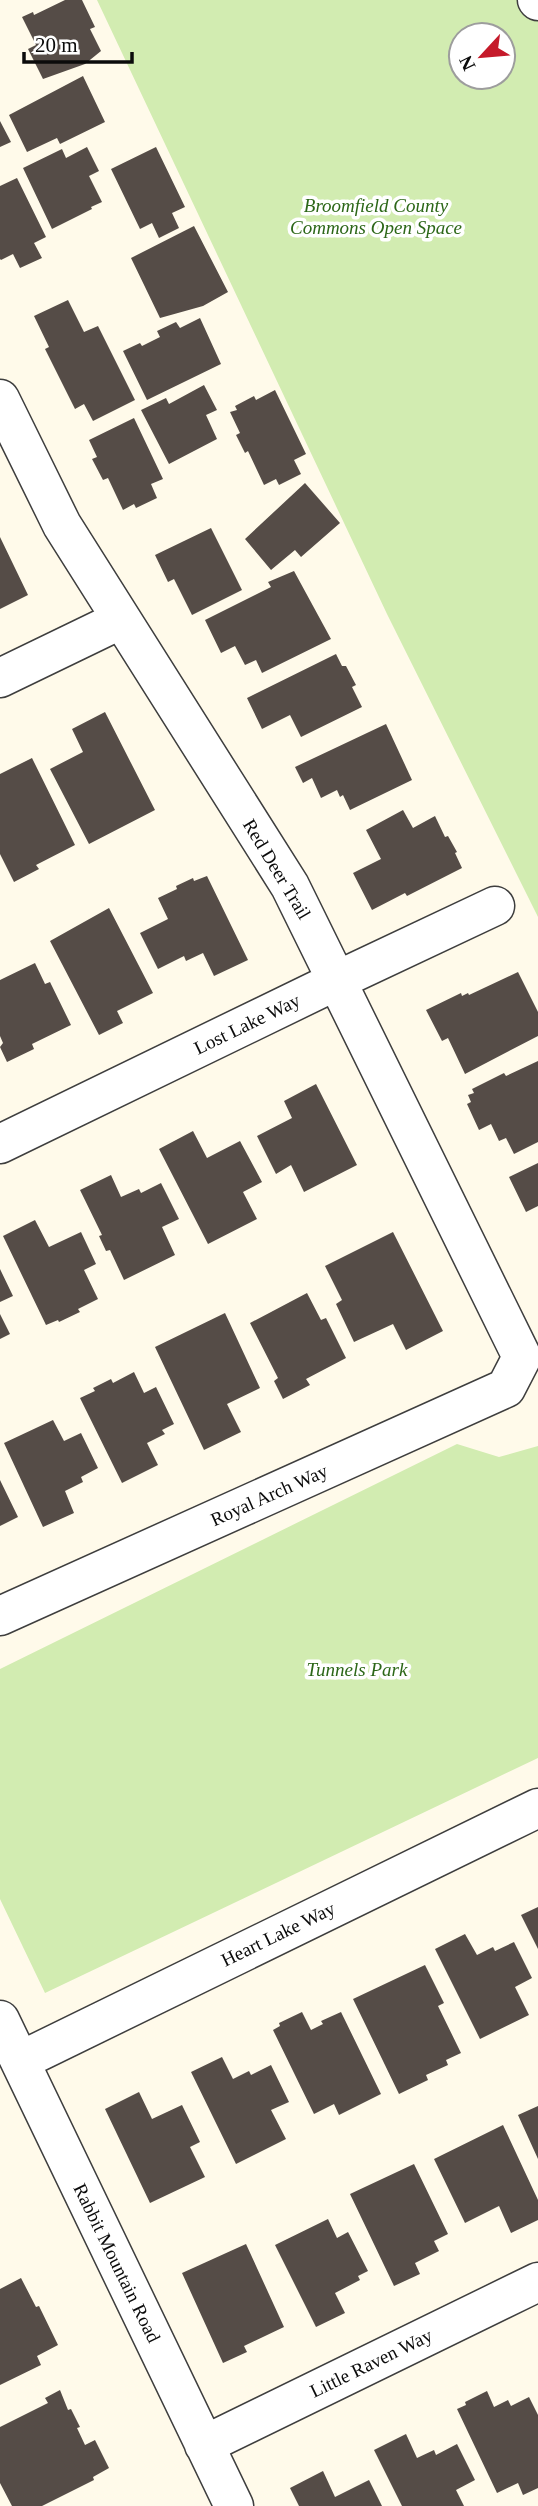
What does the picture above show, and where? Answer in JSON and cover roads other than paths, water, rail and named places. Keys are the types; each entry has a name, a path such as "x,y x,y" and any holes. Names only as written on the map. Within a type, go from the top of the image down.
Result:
{"street":[{"name":"Red Deer Trail","path":"0,399 62,525 290,886 522,1357"},
{"path":"0,678 120,620"},
{"name":"Lost Lake Way","path":"0,1144 495,906"},
{"name":"Royal Arch Way","path":"0,1616 506,1388 522,1357"},
{"name":"Heart Lake Way","path":"20,2062 538,1808"},
{"name":"Rabbit Mountain Road","path":"0,2020 234,2506"},
{"name":"Little Raven Way","path":"204,2445 538,2282"}],"park label":[{"name":"Broomfield County Commons Open Space","path":"376,216"},
{"name":"Tunnels Park","path":"357,1669"}]}
